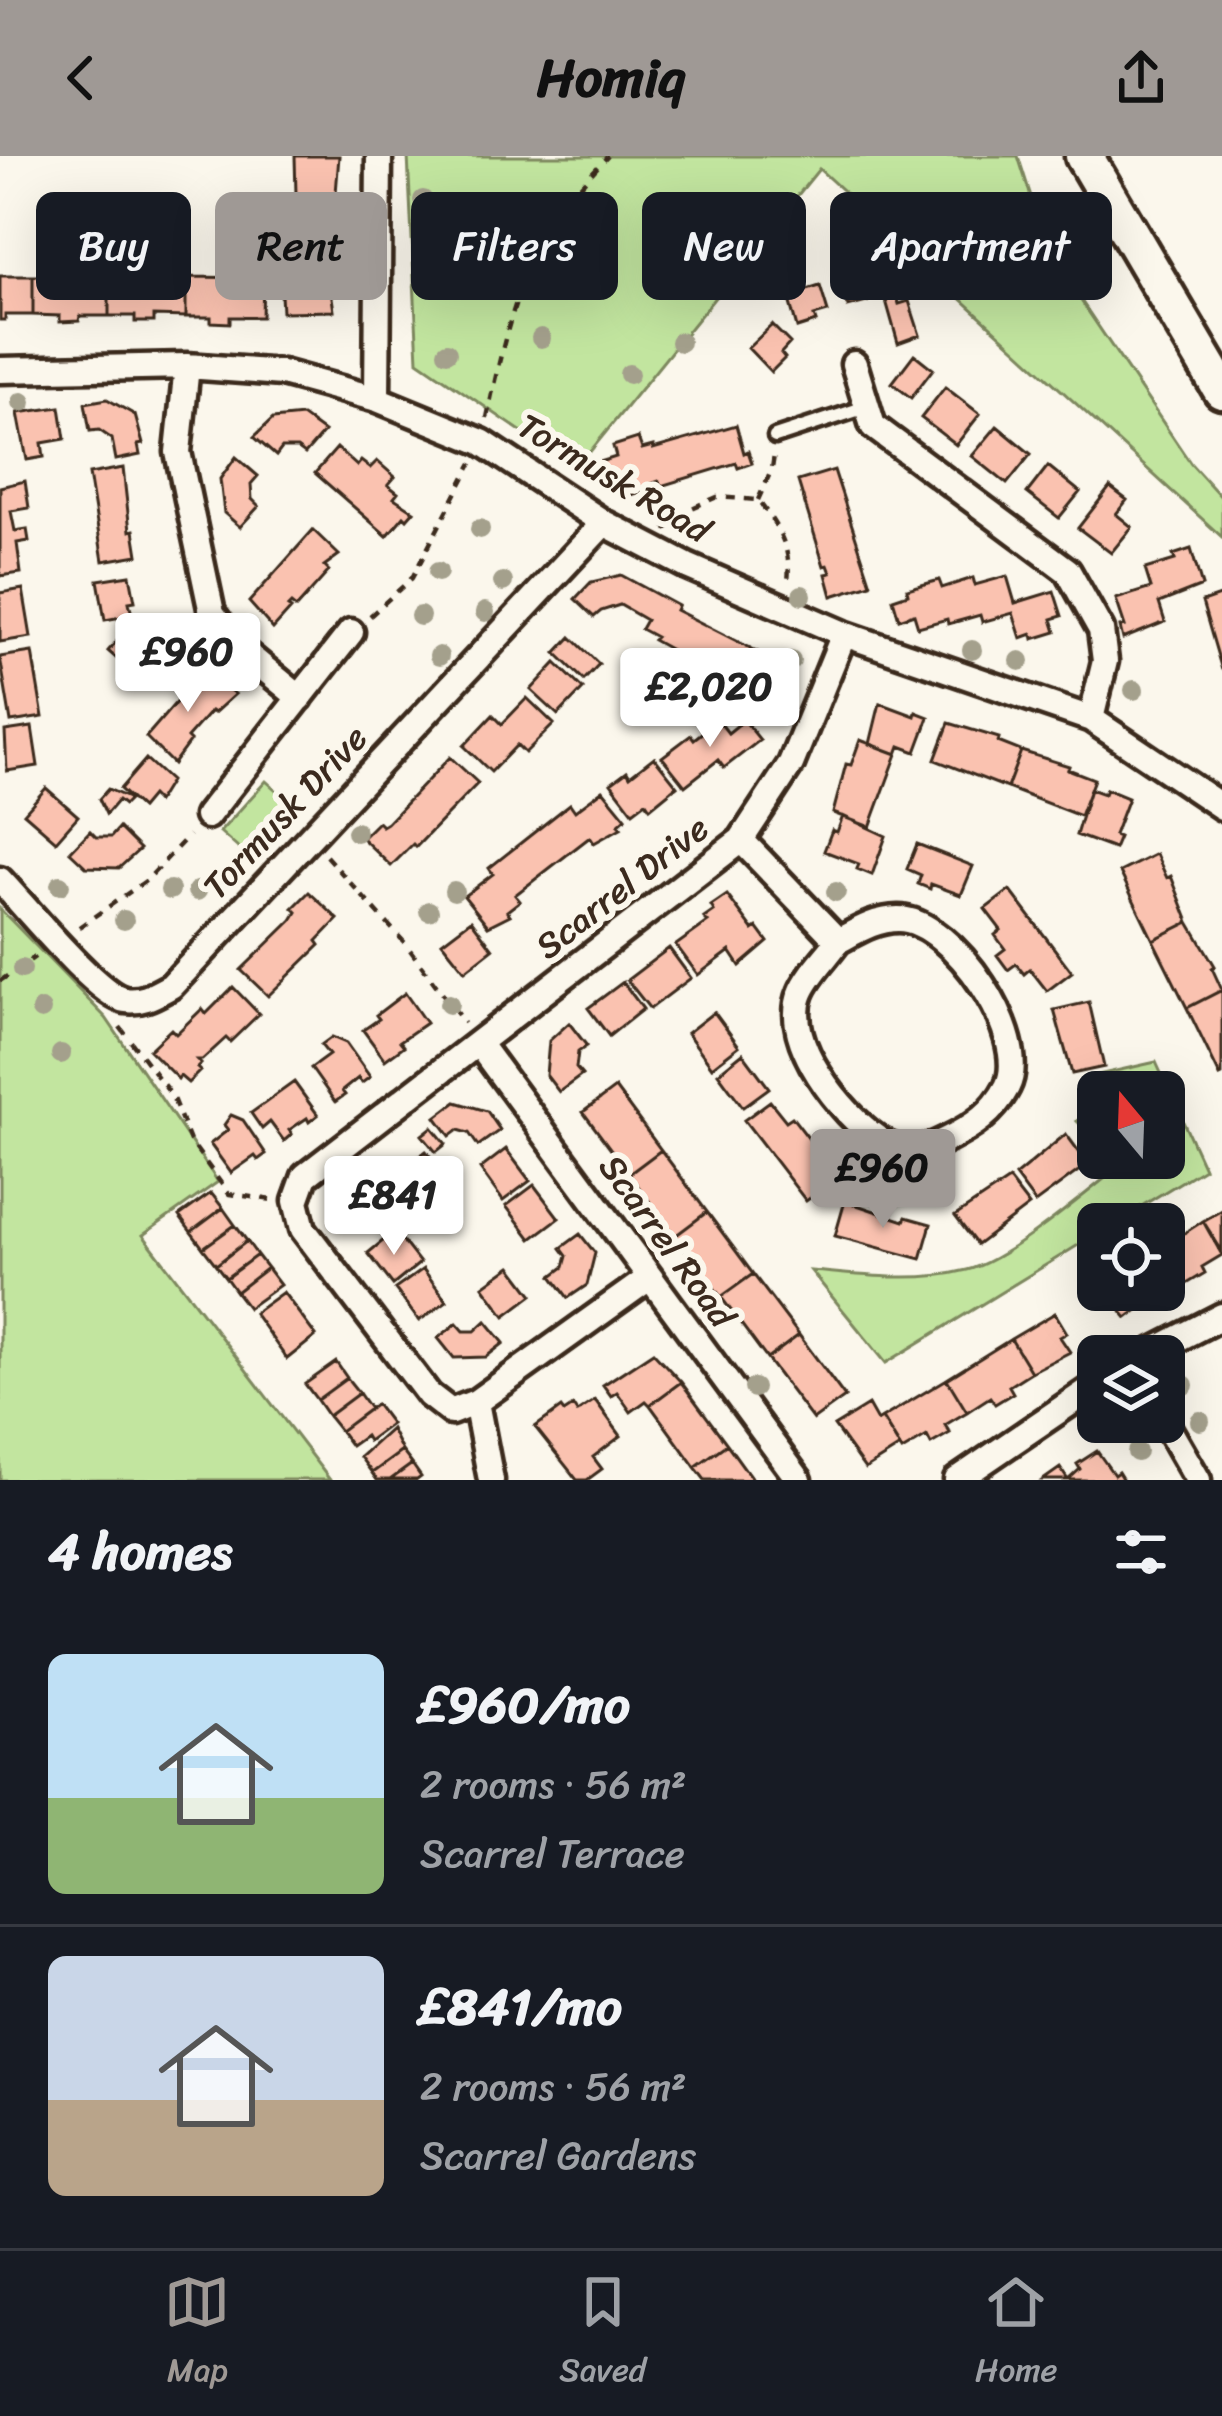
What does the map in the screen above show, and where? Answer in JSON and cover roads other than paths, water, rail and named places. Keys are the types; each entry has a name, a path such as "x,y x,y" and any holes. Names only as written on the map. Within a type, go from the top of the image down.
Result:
{"street":[{"path":"376,399 379,156"},
{"path":"1084,156 1203,347 1222,390"},
{"path":"854,364 873,426 1068,571 1101,630 1105,661 1091,719"},
{"path":"187,366 178,452 212,613 237,646 300,698"},
{"name":"Tormusk Road","path":"0,370 187,366 282,373 376,399 482,442 604,523 784,608 844,634 1091,719 1222,807"},
{"name":"Tormusk Drive","path":"0,880 89,975 121,1000 145,999 171,986 604,523"},
{"path":"207,816 351,632"},
{"name":"Scarrel Drive","path":"476,1402 451,1412 429,1396 303,1229 297,1204 305,1176 741,840 791,764 844,634"},
{"path":"741,840 838,941"},
{"path":"902,918 938,936 990,992 1013,1056 1008,1085 982,1122 922,1152 893,1150 851,1120 814,1067 798,1021 800,995 838,941 870,924 902,918"},
{"name":"Scarrel Road","path":"478,1043 799,1480"},
{"path":"491,1480 476,1402 649,1278"},
{"path":"1185,1335 1222,1316"},
{"path":"957,1480 1077,1398"},
{"path":"1177,1443 1198,1480"}],"lane":[{"path":"776,437 867,406"}]}
